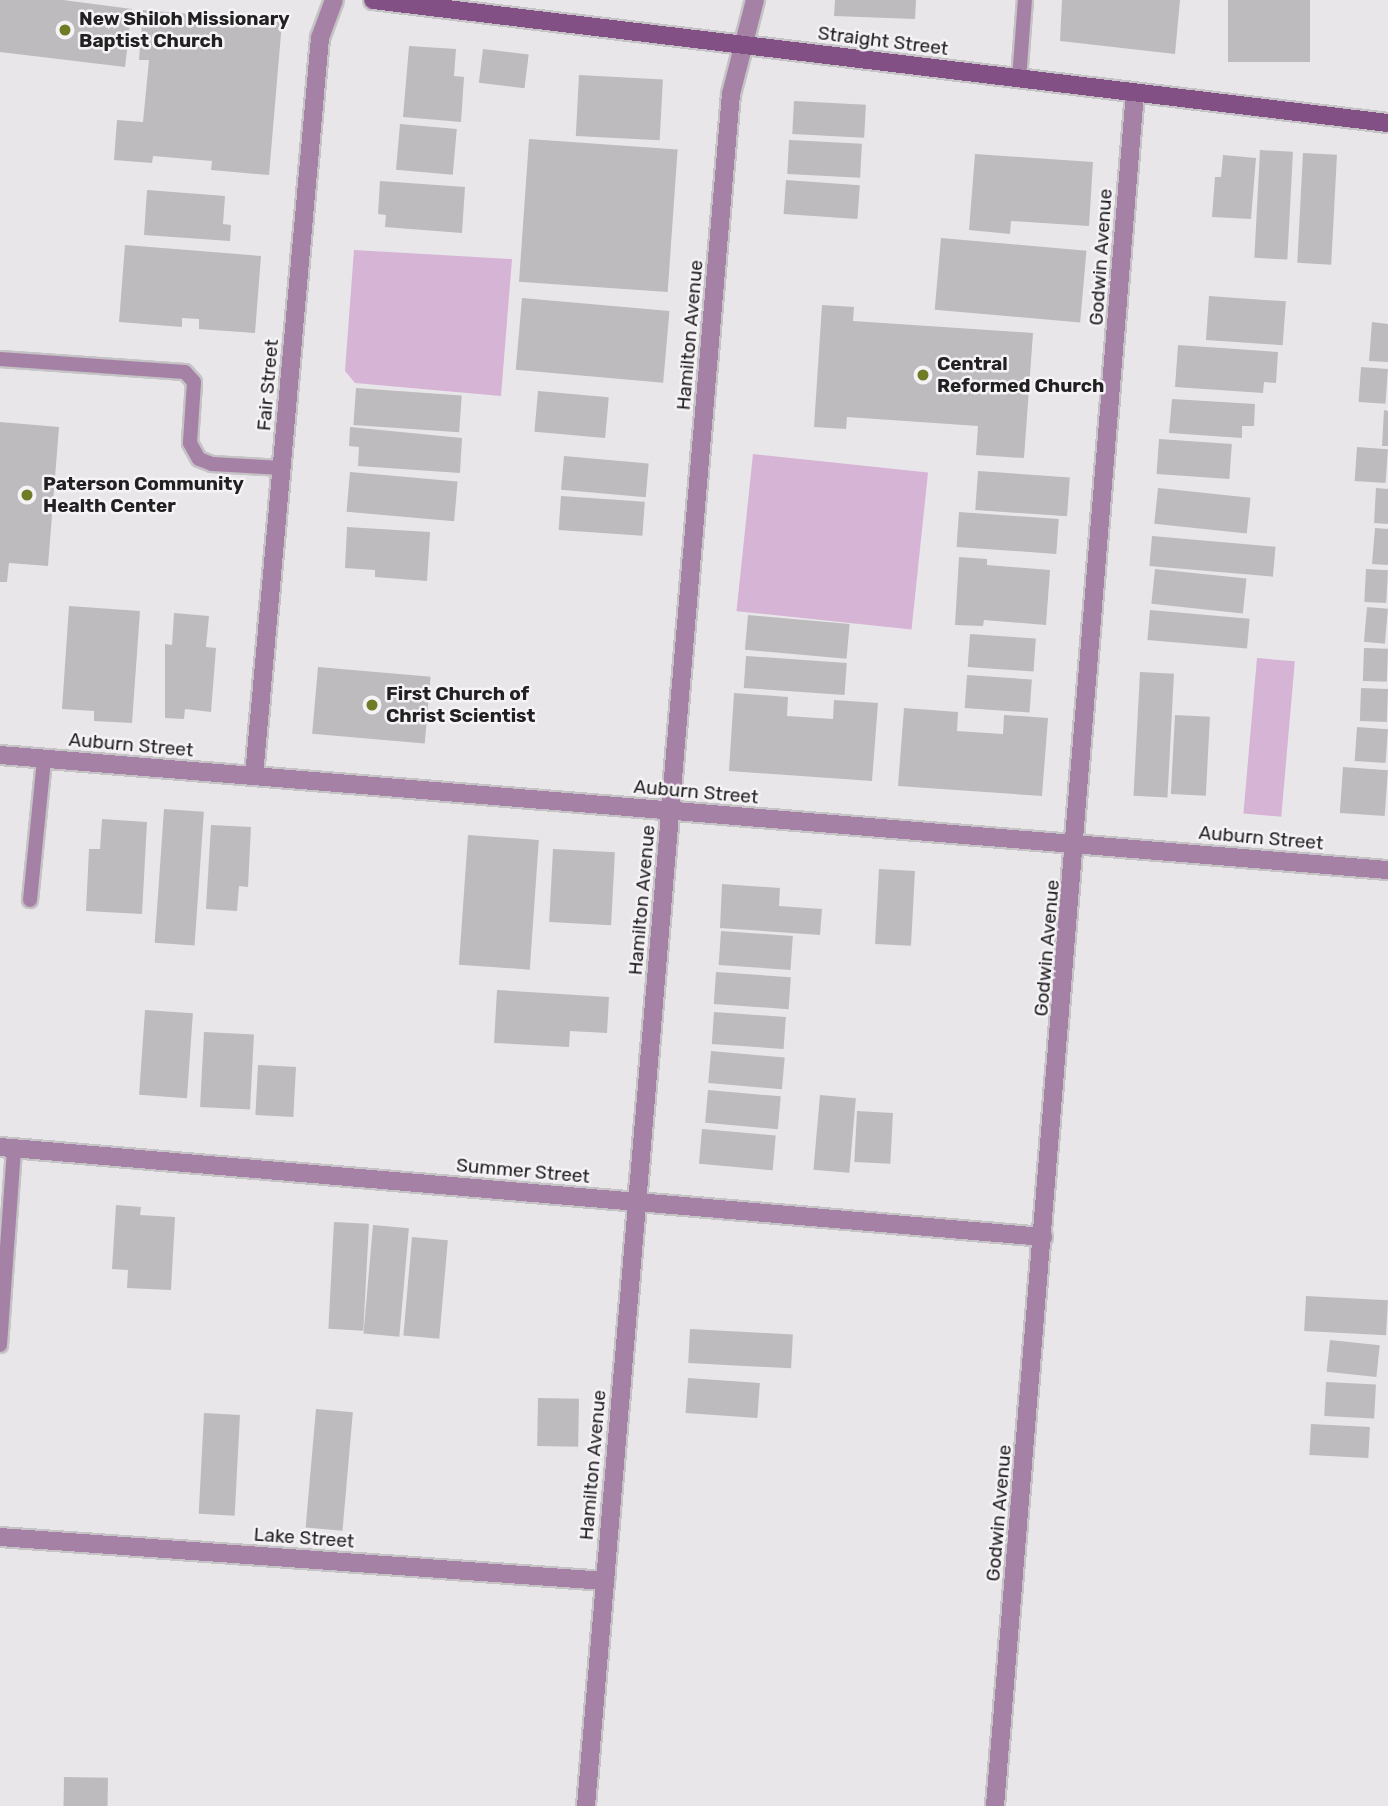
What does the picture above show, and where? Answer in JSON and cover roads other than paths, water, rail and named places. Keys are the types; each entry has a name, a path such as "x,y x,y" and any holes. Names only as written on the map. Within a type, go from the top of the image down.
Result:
{"main road":[{"name":"Straight Street","path":"373,0 1388,123"}],"street":[{"name":"Fair Street","path":"254,776 320,38 334,0"},
{"name":"Hamilton Avenue","path":"586,1806 731,94 755,0"},
{"name":"Godwin Avenue","path":"995,1806 1077,845 1135,93"},
{"name":"Auburn Street","path":"0,755 1388,870"},
{"name":"Summer Street","path":"7,1148 1043,1237"},
{"name":"Lake Street","path":"0,1537 605,1581"}],"lane":[{"path":"1019,79 1025,0"},
{"path":"0,359 185,372 194,382 190,443 199,459 212,464 282,468"},
{"path":"30,900 44,759"},
{"path":"0,1345 7,1148"}],"place":[{"name":"New Shiloh Missionary Baptist Church","path":"65,30"},
{"name":"Central Reformed Church","path":"923,375"},
{"name":"Paterson Community Health Center","path":"27,495"},
{"name":"First Church of Christ Scientist","path":"372,705"}]}
